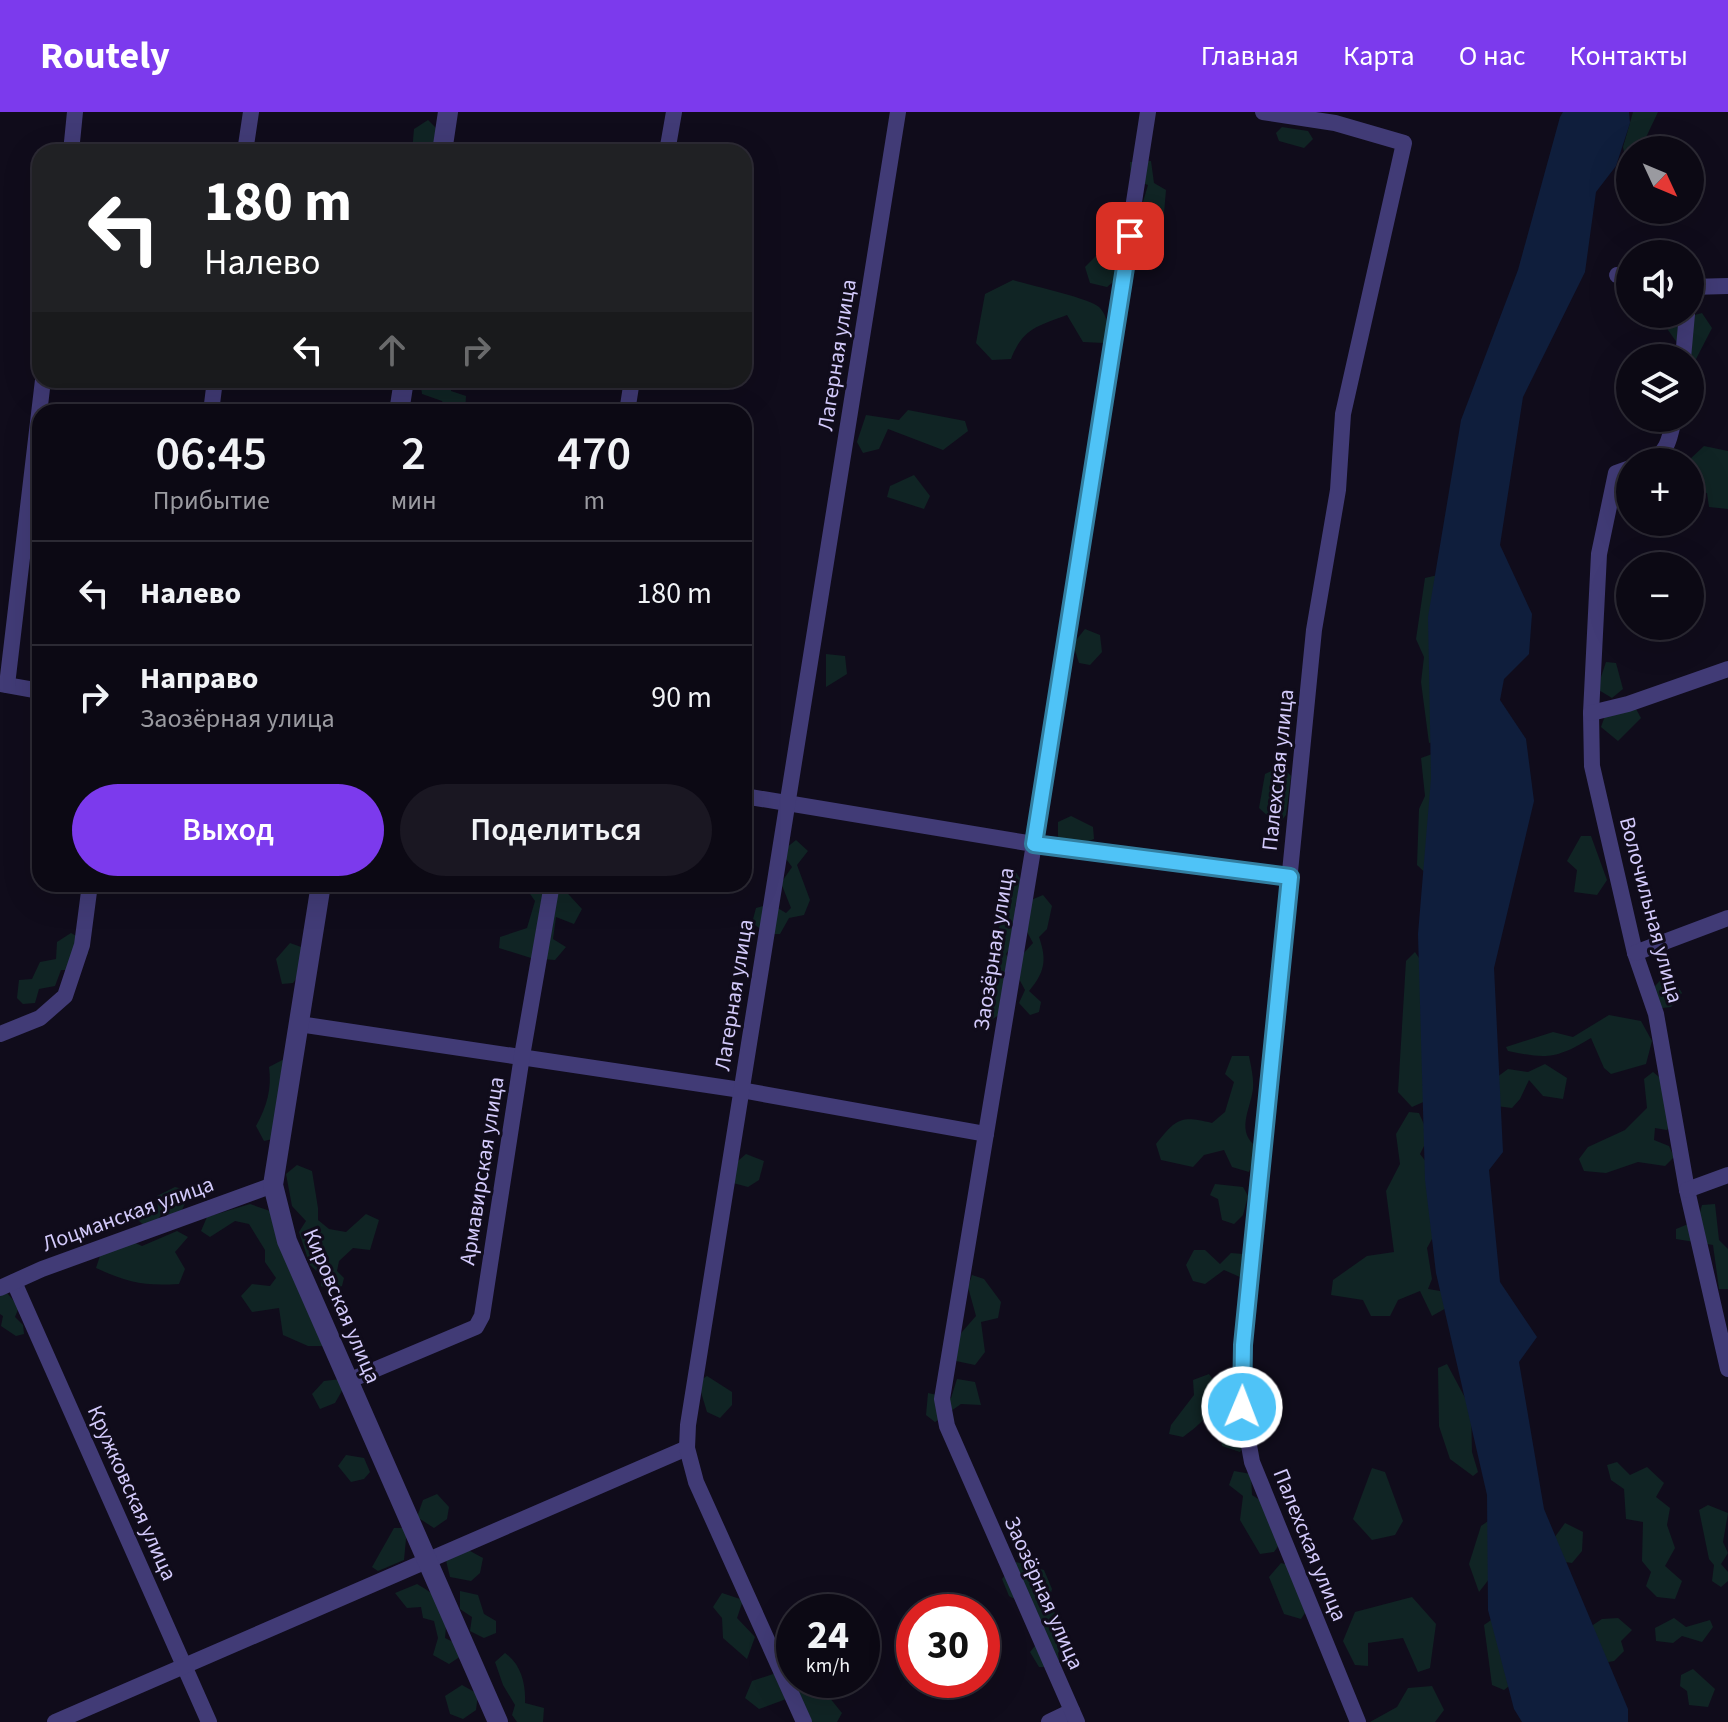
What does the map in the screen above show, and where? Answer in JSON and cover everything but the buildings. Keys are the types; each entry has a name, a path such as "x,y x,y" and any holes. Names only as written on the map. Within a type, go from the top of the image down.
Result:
{"street":[{"path":"72,144 75,112"},
{"path":"246,144 251,112"},
{"path":"443,144 448,112"},
{"path":"668,144 674,112"},
{"name":"Лагерная улица","path":"804,1722 696,1482 687,1448 688,1425 898,112"},
{"name":"Заозёрная улица","path":"1074,1716 947,1426 942,1399 1034,844 1148,112"},
{"name":"Палехская улица","path":"1263,112 1335,123 1404,143 1343,414 1338,490 1314,630 1243,1345 1242,1407 1252,1462 1358,1722"},
{"path":"1704,287 1728,286"},
{"path":"32,464 3,685 32,690"},
{"name":"Волочильная улица","path":"1616,473 1599,554 1591,713 1592,766 1635,953 1664,1048 1674,1127 1728,1369"},
{"path":"1591,713 1628,704 1728,669"},
{"path":"752,797 1034,844 1290,877"},
{"path":"0,1034 40,1018 65,996 82,945 89,892"},
{"name":"Кировская улица","path":"320,892 273,1185 287,1241 498,1722"},
{"name":"Армавирская улица","path":"348,1381 476,1327 482,1316 551,892"},
{"path":"1635,953 1728,918"},
{"path":"299,1024 741,1090 986,1134"},
{"path":"1687,1190 1728,1175"},
{"name":"Лоцманская улица","path":"7,1285 42,1269 273,1185"},
{"name":"Кружковская улица","path":"7,1285 209,1722"},
{"path":"55,1722 687,1448"},
{"path":"1049,1722 1074,1716"}],"green space":[{"path":"1633,112 1658,112 1647,136 1626,136"},
{"path":"428,120 439,131 437,144 413,144 414,129"},
{"path":"1282,127 1308,131 1313,139 1304,148 1279,141 1276,133"},
{"path":"1151,161 1154,183 1166,190 1163,225 1149,229 1140,212 1148,185 1131,179 1130,162"},
{"path":"1101,251 1121,260 1119,277 1107,287 1090,283 1085,267"},
{"path":"1013,280 1072,296 1099,307 1107,324 1104,343 1083,342 1067,315 1026,334 1011,359 992,360 976,343 985,294"},
{"path":"1704,316 1712,328 1704,344 1678,344 1668,330 1704,328"},
{"path":"421,388 451,388 451,391 466,396 466,404 444,404 422,394"},
{"path":"908,410 965,421 968,431 943,450 888,429 879,449 863,453 857,442 866,415 899,420"},
{"path":"1702,448 1728,451 1728,509 1709,507 1707,493 1704,493"},
{"path":"914,475 930,496 924,509 887,497 890,486"},
{"path":"1438,575 1441,739 1429,743 1421,682 1424,657 1416,639 1425,578"},
{"path":"1085,629 1100,635 1102,652 1090,665 1079,663 1073,644"},
{"path":"826,654 845,656 847,674 826,687"},
{"path":"1606,662 1616,663 1623,689 1612,698 1597,689"},
{"path":"1636,709 1641,718 1618,741 1601,727 1607,710"},
{"path":"1435,753 1432,879 1417,865 1419,809 1425,796 1421,758"},
{"path":"1282,766 1291,776 1286,815 1278,825 1259,808 1265,774"},
{"path":"1071,816 1093,827 1094,839 1074,847 1058,840 1058,822"},
{"path":"1581,836 1591,836 1607,880 1597,895 1574,892 1577,870 1567,861"},
{"path":"796,840 808,851 797,865 810,900 804,915 789,918 780,934 768,934 752,923 756,908 771,904 786,913 791,908 781,883 792,867 781,852"},
{"path":"1015,871 1023,883 1015,906 1017,931 1006,954 1014,968 1002,1013 991,1020 983,1006 986,990 994,981 992,961 1001,952 996,935 1008,904 1007,880"},
{"path":"529,892 566,892 582,909 574,924 556,917 553,939 566,947 555,960 531,958 499,948 500,937 527,928 535,901"},
{"path":"1043,895 1052,906 1047,929 1039,937 1043,966 1029,991 1041,1002 1039,1012 1030,1015 1019,1003 1025,990 1018,977 1023,954 1033,943 1024,926 1031,900"},
{"path":"71,933 87,942 88,954 69,970 61,970 55,986 39,989 35,1003 23,1004 17,998 19,980 32,979 40,962 56,959 57,942"},
{"path":"290,943 304,948 304,968 293,983 282,984 276,959"},
{"path":"1415,952 1425,967 1430,1099 1412,1107 1398,1092 1406,961"},
{"path":"1672,976 1682,993 1671,1007 1662,1008 1650,992 1663,977"},
{"path":"1609,1015 1641,1021 1652,1041 1646,1064 1611,1074 1604,1068 1591,1038 1569,1050 1542,1056 1508,1051 1506,1047 1553,1032 1573,1037"},
{"path":"1232,1056 1249,1056 1252,1072 1253,1089 1246,1128 1251,1142 1258,1148 1249,1172 1232,1167 1224,1150 1204,1155 1193,1167 1161,1160 1156,1144 1174,1124 1193,1119 1212,1123 1225,1112 1234,1082 1225,1074"},
{"path":"288,1057 277,1138 264,1141 256,1126 268,1097 269,1067"},
{"path":"1545,1064 1567,1078 1563,1099 1543,1096 1529,1080 1512,1108 1496,1106 1493,1080 1508,1069 1528,1072"},
{"path":"1653,1072 1670,1086 1674,1118 1667,1130 1655,1128 1654,1140 1669,1146 1674,1157 1665,1166 1638,1162 1606,1173 1584,1171 1579,1159 1588,1147 1625,1130 1647,1108 1644,1079"},
{"path":"1409,1112 1419,1113 1429,1136 1420,1154 1433,1171 1438,1228 1427,1248 1432,1279 1428,1289 1446,1292 1448,1307 1432,1316 1420,1291 1398,1300 1390,1316 1371,1316 1363,1300 1331,1295 1333,1280 1367,1256 1394,1252 1386,1191 1400,1164 1396,1134"},
{"path":"746,1154 764,1161 759,1180 748,1187 733,1183 730,1168"},
{"path":"297,1165 312,1171 318,1220 329,1229 346,1232 366,1214 379,1220 370,1250 353,1248 339,1261 337,1271 344,1278 342,1286 332,1291 321,1286 321,1275 310,1265 299,1232 306,1221 292,1206 286,1174"},
{"path":"1215,1184 1243,1187 1248,1196 1243,1215 1234,1224 1222,1220 1218,1199 1210,1195"},
{"path":"175,1187 191,1191 180,1214 161,1215 147,1228 138,1220 147,1213 158,1212 157,1196"},
{"path":"250,1204 273,1212 328,1346 308,1346 283,1335 279,1308 252,1312 241,1296 252,1284 270,1286 276,1278 265,1262 265,1250 249,1224 235,1221 210,1237 201,1231 207,1217"},
{"path":"1715,1204 1719,1240 1728,1249 1728,1289 1719,1289 1713,1245 1676,1239 1676,1229 1698,1220 1702,1205"},
{"path":"177,1231 188,1237 175,1252 185,1269 179,1284 136,1282 96,1268 102,1250 131,1241 142,1246"},
{"path":"1194,1250 1205,1250 1220,1264 1231,1253 1243,1254 1247,1267 1240,1277 1224,1270 1205,1284 1193,1281 1186,1265"},
{"path":"972,1275 984,1279 1001,1302 998,1318 981,1322 985,1352 975,1365 956,1361 955,1340 976,1316 968,1287"},
{"path":"7,1293 19,1307 15,1317 23,1325 24,1334 16,1336 1,1326 0,1295"},
{"path":"1447,1364 1471,1409 1472,1452 1478,1472 1473,1476 1450,1459 1439,1426 1438,1368"},
{"path":"1209,1374 1218,1387 1206,1416 1183,1437 1169,1434 1171,1425 1194,1395 1193,1380"},
{"path":"707,1376 732,1392 732,1405 720,1418 707,1412 698,1382"},
{"path":"341,1379 343,1389 335,1403 320,1409 312,1394 324,1381"},
{"path":"957,1379 975,1382 981,1405 961,1404 935,1422 926,1415 928,1393 951,1398"},
{"path":"1231,1416 1241,1421 1246,1443 1240,1452 1222,1446 1219,1426"},
{"path":"346,1455 364,1458 370,1472 364,1479 351,1482 338,1466"},
{"path":"1617,1462 1630,1475 1647,1467 1664,1483 1656,1497 1670,1508 1667,1525 1675,1548 1665,1566 1682,1581 1675,1599 1657,1597 1646,1586 1651,1572 1642,1561 1643,1522 1626,1519 1624,1489 1611,1480 1607,1465"},
{"path":"1372,1468 1385,1472 1403,1521 1395,1535 1372,1540 1353,1519"},
{"path":"1234,1471 1251,1474 1252,1495 1266,1504 1281,1542 1274,1552 1260,1554 1240,1520 1243,1496 1229,1485"},
{"path":"437,1494 449,1507 447,1519 434,1528 417,1517 423,1500"},
{"path":"1708,1505 1728,1513 1723,1542 1728,1553 1721,1564 1728,1572 1728,1581 1721,1587 1712,1581 1714,1565 1709,1559 1699,1510"},
{"path":"1491,1519 1493,1574 1479,1592 1469,1564 1481,1526"},
{"path":"1565,1523 1583,1532 1582,1551 1572,1563 1559,1561 1552,1541"},
{"path":"394,1528 407,1528 404,1560 378,1571 372,1567"},
{"path":"459,1545 483,1558 480,1573 471,1581 450,1577 445,1556"},
{"path":"1016,1562 1044,1570 1052,1589 1048,1604 1069,1631 1058,1653 1060,1667 1039,1667 1030,1652 1044,1635 1037,1611 1009,1596 1002,1579"},
{"path":"1281,1563 1292,1566 1309,1607 1301,1619 1284,1614 1269,1577"},
{"path":"417,1584 433,1594 445,1611 445,1638 457,1644 461,1656 449,1664 433,1655 438,1638 434,1621 423,1618 421,1607 407,1608 395,1593"},
{"path":"460,1591 478,1595 484,1614 496,1621 496,1633 484,1638 470,1631 472,1617 460,1609"},
{"path":"722,1593 743,1600 737,1618 755,1637 747,1659 723,1638 722,1618 713,1607"},
{"path":"1412,1597 1436,1624 1430,1668 1418,1672 1403,1638 1368,1643 1368,1666 1355,1665 1343,1641 1355,1612"},
{"path":"1494,1618 1514,1682 1504,1690 1492,1685 1484,1625"},
{"path":"1618,1618 1632,1630 1621,1641 1624,1651 1614,1661 1596,1664 1584,1631 1602,1619"},
{"path":"1674,1618 1686,1627 1710,1620 1713,1627 1702,1642 1682,1636 1673,1643 1656,1641 1655,1628"},
{"path":"505,1653 521,1675 525,1703 544,1708 543,1722 517,1722 512,1715 515,1705 503,1685 495,1662"},
{"path":"1693,1669 1715,1689 1708,1707 1689,1705 1687,1691 1680,1686 1681,1675"},
{"path":"776,1673 776,1698 789,1698 759,1709 745,1698 752,1681"},
{"path":"462,1685 478,1694 476,1710 463,1719 450,1714 445,1696"},
{"path":"1432,1686 1444,1710 1435,1722 1370,1722 1397,1707 1408,1688"},
{"path":"797,1698 830,1698 842,1713 837,1722 800,1722"}],"water":[{"path":"1563,112 1629,112 1630,123 1626,136 1616,136 1616,166 1596,192 1585,272 1523,397 1500,545 1532,614 1529,654 1504,679 1500,700 1526,739 1534,801 1494,968 1503,1152 1489,1170 1500,1282 1537,1337 1519,1362 1544,1509 1628,1709 1628,1722 1522,1722 1514,1709 1488,1610 1487,1495 1436,1273 1425,1180 1418,934 1431,778 1428,617 1461,420 1518,270"}],"route":[{"path":"1130,236 1034,844 1290,877 1243,1345 1242,1407"}]}
